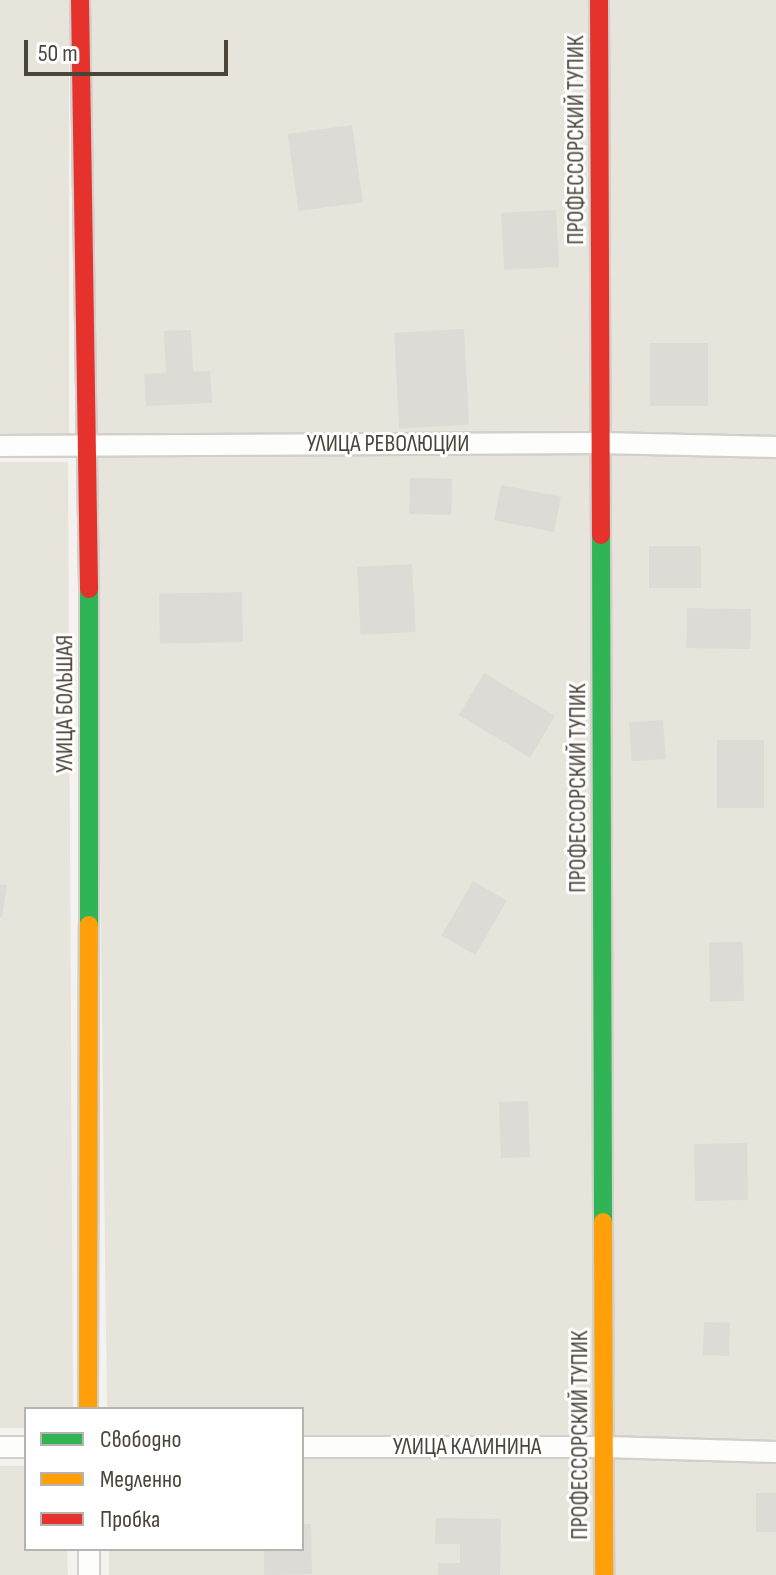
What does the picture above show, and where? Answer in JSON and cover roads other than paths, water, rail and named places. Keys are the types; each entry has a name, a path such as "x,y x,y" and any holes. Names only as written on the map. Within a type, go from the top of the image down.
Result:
{"street":[{"name":"УЛИЦА БОЛЬШАЯ","path":"80,0 89,445 88,1407"},
{"name":"ПРОФЕССОРСКИЙ ТУПИК","path":"599,0 604,1575"},
{"name":"УЛИЦА РЕВОЛЮЦИИ","path":"0,446 601,443 776,447"},
{"path":"0,1447 24,1447"},
{"name":"УЛИЦА КАЛИНИНА","path":"304,1447 605,1447 776,1452"},
{"path":"89,1551 89,1575"}]}
